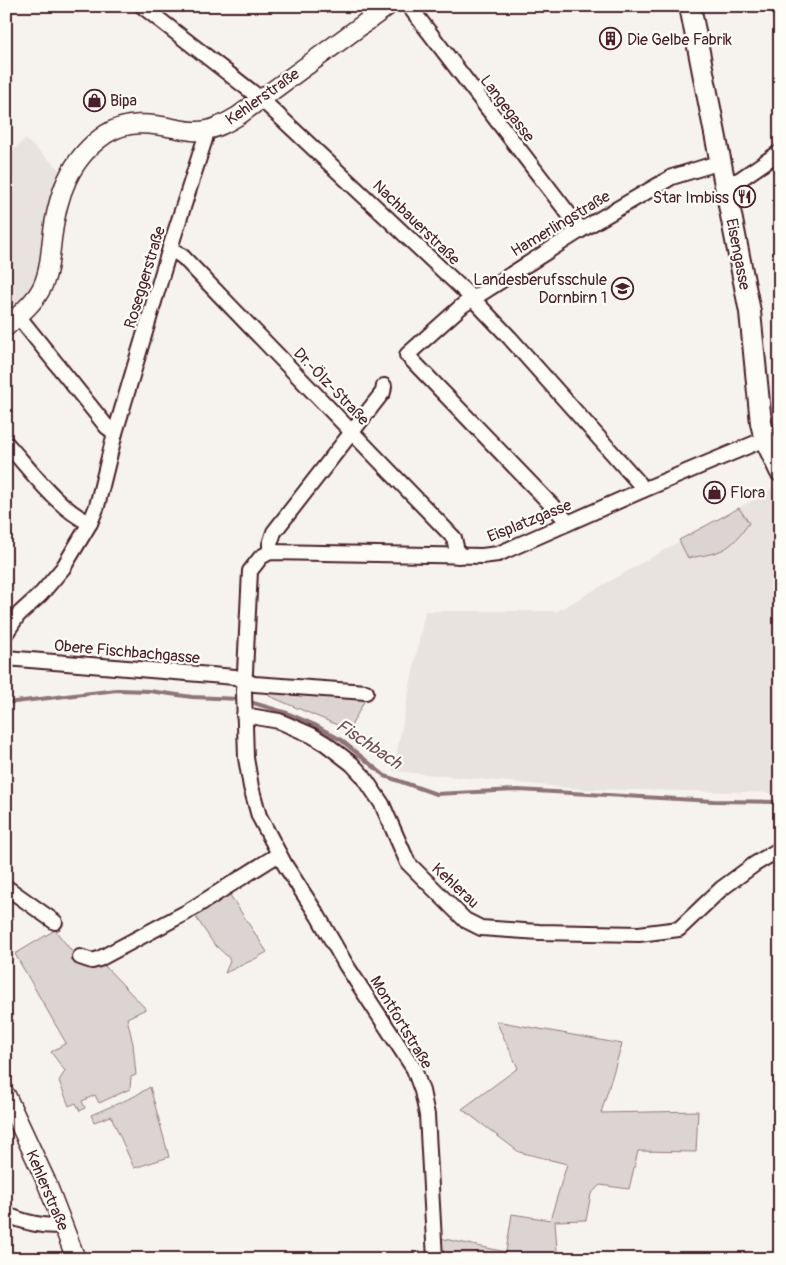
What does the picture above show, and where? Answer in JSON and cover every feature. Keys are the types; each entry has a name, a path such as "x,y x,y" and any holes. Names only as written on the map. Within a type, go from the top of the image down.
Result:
{"main road":[{"name":"Eisengasse","path":"690,6 750,312 758,400 765,438 780,470"}],"street":[{"name":"Nachbauerstraße","path":"142,6 261,99 472,298 639,482 643,490"},
{"name":"Kehlerstraße","path":"12,321 36,297 45,281 61,194 78,159 92,145 108,133 122,127 140,124 188,131 206,131 230,120 388,6"},
{"name":"Langegasse","path":"409,6 581,230"},
{"name":"Roseggerstraße","path":"6,633 18,615 41,594 64,568 90,523 97,506 115,433 206,131"},
{"path":"725,183 739,180 780,152"},
{"name":"Hamerlingstraße","path":"568,523 407,355 472,298 581,230 672,177 721,163"},
{"name":"Dr.-Ölz-Straße","path":"170,248 183,257 454,538 458,556"},
{"path":"12,321 115,433"},
{"path":"244,686 250,571 266,554 274,532 353,432 383,392 384,386"},
{"name":"Eisplatzgasse","path":"266,554 486,556 498,554 765,438"},
{"path":"6,443 65,508 78,518 90,523"},
{"name":"Obere Fischbachgasse","path":"6,658 234,677 244,686 254,684 366,692"},
{"name":"Montfortstraße","path":"244,686 246,758 250,787 260,816 279,854 346,965 414,1069 422,1091 427,1115 435,1259"},
{"name":"Kehlerau","path":"244,713 278,721 311,735 352,764 363,776 382,804 408,863 465,920 481,928 539,932 639,934 679,928 721,889 755,864 780,849"},
{"path":"80,958 92,961 99,959 194,908 279,854"},
{"path":"6,887 55,922"},
{"name":"Kehlerstraße","path":"6,1095 46,1181 76,1259"},
{"path":"6,1214 54,1227 63,1225"}],"shaded area":[{"path":"25,139 63,172 43,264 31,292 6,317 6,157"},
{"path":"777,486 780,489 780,793 581,789 393,771 425,611 557,611"},
{"path":"739,508 749,523 736,540 717,552 688,558 679,540"},
{"path":"270,688 367,696 349,730 269,696"},
{"path":"228,892 267,952 225,973 230,961 214,944 197,919 196,913"},
{"path":"55,930 81,963 103,964 146,1009 127,1018 133,1044 136,1075 131,1077 130,1089 99,1103 95,1095 82,1101 85,1108 80,1111 76,1103 69,1106 59,1081 65,1071 51,1052 66,1043 15,954"},
{"path":"496,1021 622,1044 601,1113 698,1111 696,1152 638,1151 629,1189 600,1185 591,1194 586,1220 555,1221 557,1251 561,1259 442,1259 440,1238 506,1252 512,1214 550,1220 567,1164 519,1152 462,1109 518,1068"},
{"path":"150,1087 169,1157 134,1168 111,1116 94,1122 91,1115 133,1097"}],"waterway":[{"name":"Fischbach","path":"6,703 117,690 149,691 192,697 240,699"},
{"name":"Fischbach","path":"247,701 287,713 315,725 341,740 385,776 436,794 518,790 713,801 780,802"}],"place":[{"name":"Die Gelbe Fabrik","path":"611,39"},
{"name":"Bipa","path":"94,100"},
{"name":"Star Imbiss","path":"745,197"},
{"name":"Landesberufsschule Dornbirn 1","path":"623,288"},
{"name":"Flora","path":"714,492"}]}
